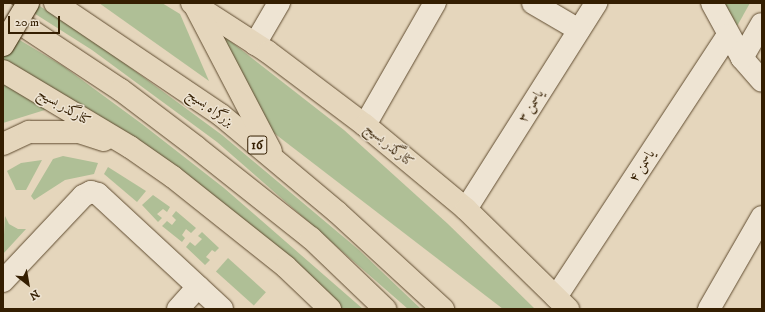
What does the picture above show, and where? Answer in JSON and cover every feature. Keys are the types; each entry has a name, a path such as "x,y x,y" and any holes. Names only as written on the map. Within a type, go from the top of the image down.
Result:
{"main road":[{"path":"7,3 3,11 121,90 196,147 311,238 385,309"},
{"path":"3,45 28,3"},
{"name":"بزرگراه بسیج","path":"55,3 221,114 443,309"},
{"path":"193,3 276,161"},
{"name":"کنارگذر بسیج","path":"193,3 255,44 366,125 466,209 562,303"},
{"name":"کنارگذر بسیج","path":"3,70 130,147 173,177 280,262 330,309"},
{"path":"3,144 29,132 79,132 130,147"},
{"path":"417,285 457,309"}],"street":[{"path":"255,44 279,3"},
{"path":"366,125 435,3"},
{"path":"533,3 579,30"},
{"name":"یاسمن ۳","path":"466,209 596,3"},
{"path":"712,3 728,35 742,58 762,81"},
{"path":"742,58 762,24"},
{"name":"یاسمن ۴","path":"562,303 728,35"},
{"path":"3,281 83,196 91,192 98,194 222,309"},
{"path":"709,309 762,217"},
{"path":"178,309 198,287"}],"green space":[{"path":"18,3 35,3 97,43 222,135 359,250 421,309 408,309 217,142 92,50"},
{"path":"99,3 162,3 180,14 209,81"},
{"path":"722,3 750,3 736,28"},
{"path":"3,30 63,66 142,124 224,188 363,309 342,309 300,269 187,174 3,61"},
{"path":"216,30 344,130 448,224 535,309 503,309 270,130"},
{"path":"3,83 48,109 3,123"},
{"path":"63,156 98,163 94,174 65,180 34,200 31,196 53,159"},
{"path":"42,160 26,190 16,190 7,171 21,163"},
{"path":"108,167 146,191 137,202 104,174"},
{"path":"153,195 170,207 167,212 163,209 157,214 162,218 158,222 142,205"},
{"path":"176,211 196,228 191,233 186,229 182,235 185,238 182,242 162,226 167,221 172,225 176,220 172,216"},
{"path":"5,216 9,224 18,229 26,229 3,254"},
{"path":"202,232 219,248 215,252 212,250 206,257 210,260 205,265 186,247 190,242 195,246 202,239 198,236"},
{"path":"228,258 266,292 254,306 216,271"}]}
